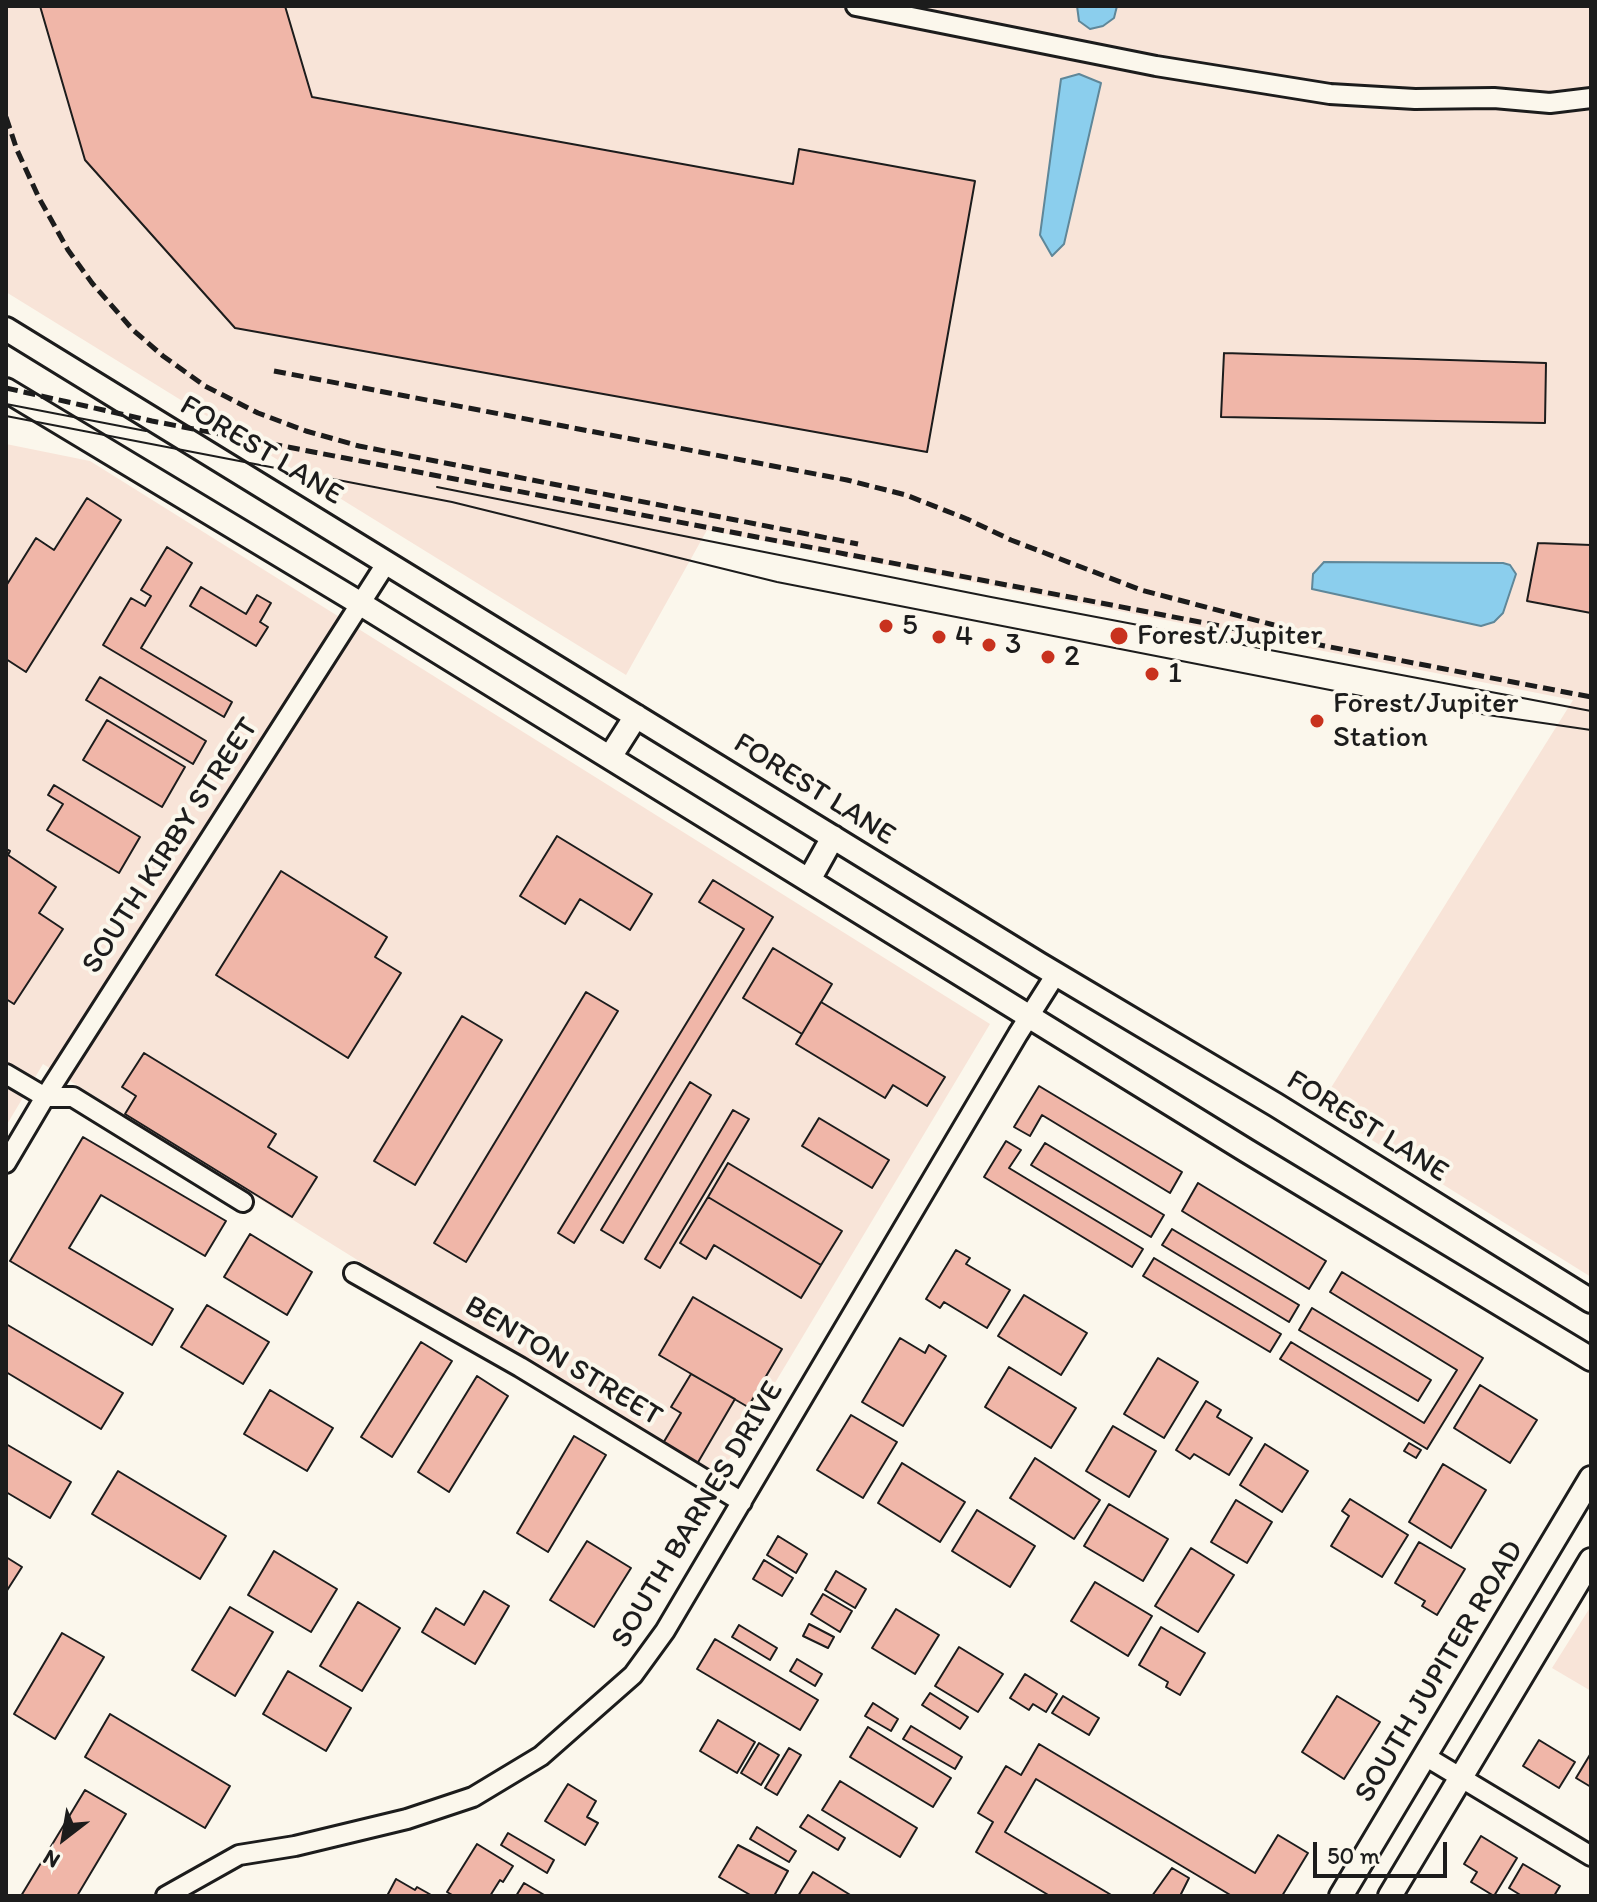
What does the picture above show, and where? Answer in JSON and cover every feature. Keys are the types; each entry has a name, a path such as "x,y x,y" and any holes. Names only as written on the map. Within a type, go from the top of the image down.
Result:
{"main road":[{"name":"FOREST LANE","path":"6,329 1056,974 1276,1105 1591,1301"},
{"path":"6,390 361,604 1591,1359"},
{"path":"610,757 636,716"},
{"path":"809,880 833,837"},
{"name":"SOUTH JUPITER ROAD","path":"1341,1896 1591,1478"},
{"path":"1390,1896 1591,1560"}],"street":[{"path":"856,6 1156,66 1330,94 1415,99 1494,98 1550,103 1591,98"},
{"name":"SOUTH KIRBY STREET","path":"6,1163 387,562"},
{"name":"SOUTH BARNES DRIVE","path":"166,1896 239,1855 295,1846 407,1819 473,1797 541,1756 633,1675 665,1631 1056,974"},
{"path":"6,1074 45,1097 73,1097 243,1202"},
{"name":"BENTON STREET","path":"354,1273 520,1367 742,1502"},
{"path":"1425,1756 1591,1856"}],"shaded area":[{"path":"6,6 1591,6 1591,1277 1319,1107 1573,700 707,530 626,675 6,292"},
{"path":"6,444 90,461 990,1024 715,1483 43,1064 6,1126"},
{"path":"1591,1606 1591,1691 1552,1668"}],"water":[{"path":"1077,6 1117,6 1114,18 1103,26 1090,29 1079,21"},
{"path":"1079,74 1101,83 1064,244 1052,256 1040,235 1061,79"},
{"path":"1324,562 1503,563 1510,565 1516,574 1503,613 1494,622 1481,626 1312,589 1313,574"}],"building":[{"path":"40,6 285,6 312,97 793,184 799,149 975,181 927,452 235,328 85,160"},
{"path":"1224,353 1546,363 1545,423 1221,417"},
{"path":"87,498 121,520 26,672 6,659 6,586 36,538 54,550"},
{"path":"1538,543 1591,545 1591,613 1527,601"},
{"path":"167,547 192,563 141,648 232,702 224,717 103,645 131,598 145,606 151,596 141,590"},
{"path":"201,587 246,614 257,595 271,603 260,622 268,627 256,646 190,606"},
{"path":"100,677 206,741 193,764 86,700"},
{"path":"107,720 185,767 162,807 83,760"},
{"path":"54,785 140,837 119,873 47,830 63,804 48,795"},
{"path":"557,836 652,894 630,930 580,899 565,924 520,896"},
{"path":"6,849 10,851 8,855 56,887 39,913 63,929 14,1004 6,999"},
{"path":"281,871 387,937 375,957 401,973 348,1058 216,975"},
{"path":"713,880 773,917 574,1243 558,1233 744,929 699,902"},
{"path":"773,948 832,984 802,1034 743,998"},
{"path":"586,992 618,1011 466,1262 434,1243"},
{"path":"821,1002 945,1077 927,1106 893,1085 885,1098 796,1044"},
{"path":"462,1016 502,1040 415,1185 374,1161"},
{"path":"144,1053 276,1134 268,1147 317,1177 292,1217 125,1114 136,1096 122,1087"},
{"path":"690,1082 711,1095 623,1243 601,1230"},
{"path":"1039,1086 1182,1172 1170,1193 1042,1115 1030,1136 1014,1127"},
{"path":"733,1110 749,1119 660,1268 645,1259"},
{"path":"819,1118 889,1160 872,1188 802,1146"},
{"path":"83,1137 226,1221 205,1256 101,1195 69,1248 173,1309 152,1345 10,1261"},
{"path":"1006,1141 1021,1150 1009,1168 1143,1249 1132,1267 984,1177"},
{"path":"1045,1143 1164,1215 1151,1237 1031,1165"},
{"path":"728,1163 842,1231 821,1265 708,1197"},
{"path":"1198,1183 1326,1261 1309,1289 1182,1211"},
{"path":"708,1197 821,1265 801,1298 714,1245 706,1259 680,1243"},
{"path":"1172,1229 1299,1305 1289,1322 1162,1245"},
{"path":"250,1234 312,1272 287,1315 224,1277"},
{"path":"956,1250 970,1258 966,1264 1010,1290 987,1328 944,1302 940,1308 926,1299"},
{"path":"1154,1258 1281,1334 1270,1352 1143,1276"},
{"path":"1342,1272 1483,1358 1427,1449 1280,1359 1291,1342 1424,1423 1457,1370 1330,1292"},
{"path":"1024,1295 1087,1333 1061,1375 998,1336"},
{"path":"693,1297 782,1349 748,1407 659,1355"},
{"path":"207,1305 269,1342 243,1384 181,1347"},
{"path":"1312,1308 1431,1380 1418,1401 1299,1330"},
{"path":"6,1324 123,1393 101,1429 6,1372"},
{"path":"900,1338 925,1353 929,1345 946,1356 903,1426 862,1402"},
{"path":"421,1342 452,1361 392,1457 361,1437"},
{"path":"1158,1358 1198,1382 1164,1438 1124,1414"},
{"path":"1009,1367 1076,1408 1051,1448 985,1407"},
{"path":"691,1374 735,1399 697,1464 662,1445 681,1413 671,1407"},
{"path":"477,1376 508,1396 449,1492 418,1472"},
{"path":"1480,1385 1537,1420 1510,1463 1454,1428"},
{"path":"270,1390 333,1428 307,1471 244,1434"},
{"path":"1206,1401 1221,1410 1217,1417 1252,1438 1229,1475 1194,1454 1190,1459 1176,1450"},
{"path":"851,1415 897,1442 863,1498 817,1470"},
{"path":"1113,1426 1156,1451 1129,1497 1086,1471"},
{"path":"574,1436 606,1455 548,1552 517,1533"},
{"path":"1409,1443 1421,1450 1416,1458 1404,1451"},
{"path":"6,1444 71,1482 50,1518 6,1492"},
{"path":"1265,1444 1308,1471 1282,1512 1240,1485"},
{"path":"1035,1458 1100,1500 1074,1539 1010,1498"},
{"path":"902,1463 965,1502 940,1542 878,1503"},
{"path":"1443,1464 1486,1490 1451,1548 1409,1522"},
{"path":"118,1471 226,1536 200,1579 92,1514"},
{"path":"1350,1499 1408,1535 1382,1577 1331,1546 1349,1516 1342,1511"},
{"path":"1236,1500 1272,1522 1247,1563 1211,1542"},
{"path":"1109,1504 1168,1539 1143,1581 1084,1546"},
{"path":"977,1510 1035,1546 1010,1587 952,1551"},
{"path":"778,1536 807,1554 796,1573 767,1555"},
{"path":"587,1541 631,1568 594,1627 550,1600"},
{"path":"1419,1542 1465,1569 1437,1615 1422,1606 1425,1601 1395,1583"},
{"path":"1191,1548 1234,1575 1198,1632 1155,1606"},
{"path":"274,1551 337,1589 311,1632 248,1595"},
{"path":"6,1557 22,1567 6,1592"},
{"path":"764,1560 793,1578 782,1596 753,1579"},
{"path":"836,1571 866,1589 855,1608 825,1590"},
{"path":"1095,1582 1152,1616 1128,1656 1071,1621"},
{"path":"484,1591 509,1606 475,1664 422,1632 436,1608 464,1625"},
{"path":"823,1594 852,1611 840,1632 811,1614"},
{"path":"358,1602 400,1628 362,1691 320,1666"},
{"path":"230,1607 273,1632 235,1696 192,1670"},
{"path":"896,1609 939,1635 915,1674 872,1648"},
{"path":"809,1624 834,1637 828,1648 803,1636"},
{"path":"739,1625 777,1648 770,1660 732,1637"},
{"path":"1161,1627 1205,1653 1180,1695 1166,1687 1168,1682 1139,1665"},
{"path":"62,1633 104,1657 55,1739 14,1714"},
{"path":"715,1639 818,1700 800,1730 697,1669"},
{"path":"959,1647 1003,1674 978,1712 935,1686"},
{"path":"797,1659 822,1674 815,1686 790,1671"},
{"path":"288,1671 351,1708 326,1751 263,1714"},
{"path":"1025,1674 1057,1694 1046,1712 1033,1704 1029,1710 1010,1698"},
{"path":"930,1693 968,1717 960,1729 922,1705"},
{"path":"1063,1696 1099,1718 1089,1735 1052,1713"},
{"path":"1337,1696 1380,1722 1344,1779 1302,1752"},
{"path":"873,1703 898,1719 891,1731 865,1716"},
{"path":"110,1714 230,1786 205,1828 85,1757"},
{"path":"718,1720 755,1742 737,1773 700,1751"},
{"path":"911,1726 962,1757 955,1769 903,1739"},
{"path":"868,1727 951,1778 933,1807 850,1757"},
{"path":"1539,1740 1575,1762 1559,1788 1523,1766"},
{"path":"759,1743 779,1755 761,1785 741,1773"},
{"path":"1039,1744 1255,1873 1278,1835 1308,1853 1282,1896 1232,1896 1036,1779 1005,1832 1113,1896 1050,1896 976,1852 993,1822 978,1813 1006,1766 1021,1775"},
{"path":"789,1748 801,1755 777,1795 765,1788"},
{"path":"1591,1753 1591,1787 1576,1778"},
{"path":"840,1781 917,1828 900,1857 822,1810"},
{"path":"568,1784 596,1801 587,1817 598,1823 585,1845 545,1821"},
{"path":"85,1790 126,1814 77,1896 21,1896"},
{"path":"808,1815 845,1838 838,1850 800,1827"},
{"path":"757,1827 796,1851 789,1862 750,1839"},
{"path":"508,1833 554,1860 547,1873 501,1845"},
{"path":"1481,1836 1517,1858 1494,1896 1471,1882 1477,1872 1464,1864"},
{"path":"477,1844 513,1866 490,1896 454,1896 447,1892"},
{"path":"738,1845 788,1871 774,1896 752,1896 719,1877"},
{"path":"1523,1864 1560,1886 1554,1896 1522,1896 1509,1888"},
{"path":"1172,1868 1189,1878 1180,1896 1152,1896"},
{"path":"813,1872 852,1896 798,1896"},
{"path":"396,1879 415,1890 417,1887 433,1896 387,1896"},
{"path":"524,1883 546,1896 516,1896"}],"tram line":[{"path":"6,404 146,431"},
{"path":"6,416 452,502 777,582 1371,698 1591,730"},
{"path":"437,487 991,597 1591,711"}],"railway":[{"path":"6,117 39,198 68,250 92,283 133,330 163,356 205,386 258,413 359,446 858,544"},
{"path":"274,371 847,480 906,495 1141,590 1274,625"},
{"path":"6,388 152,421 1591,697"}],"place":[{"name":"5","path":"886,626"},
{"name":"Forest/Jupiter","path":"1119,636"},
{"name":"4","path":"939,637"},
{"name":"3","path":"989,645"},
{"name":"2","path":"1048,657"},
{"name":"1","path":"1152,674"},
{"name":"Forest/Jupiter Station","path":"1317,721"}]}
